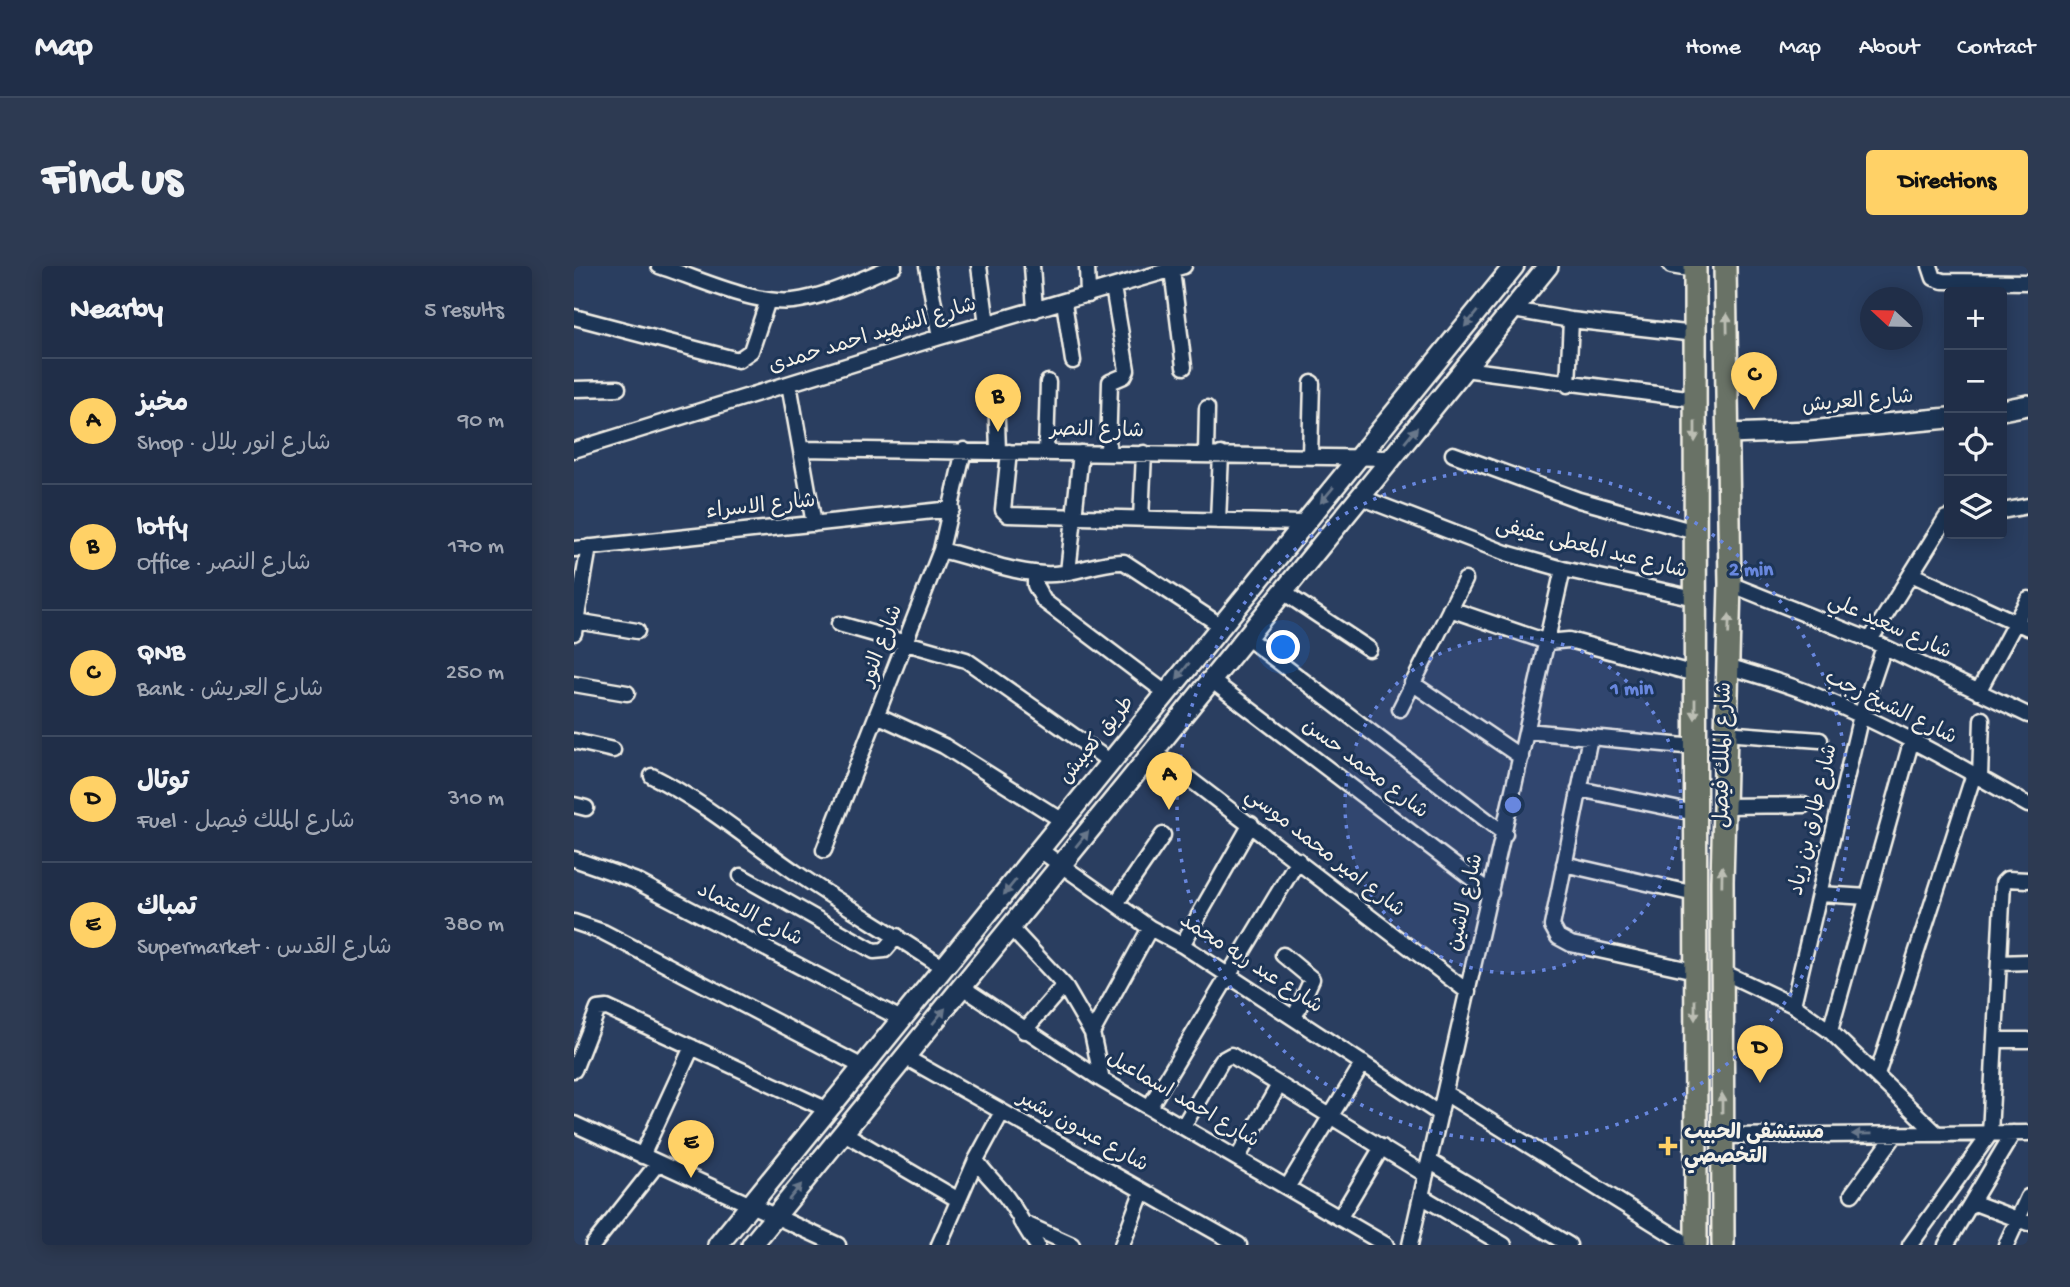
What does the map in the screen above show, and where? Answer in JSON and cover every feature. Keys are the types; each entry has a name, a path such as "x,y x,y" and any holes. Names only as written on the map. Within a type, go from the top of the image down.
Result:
{"main road":[{"name":"شارع الملك فيصل","path":"1723,1245 1721,971 1724,733 1730,584 1726,266"},
{"name":"شارع الملك فيصل","path":"1695,268 1696,1245"},
{"path":"1696,1190 1723,1191"}],"street":[{"path":"664,267 768,300 806,299 894,266"},
{"path":"927,266 940,337"},
{"path":"979,266 987,324"},
{"path":"1032,266 1035,310"},
{"path":"1087,266 1087,295"},
{"path":"752,1245 1548,266"},
{"path":"1671,266 1695,268"},
{"path":"1930,266 1934,278 1950,287 2028,282"},
{"path":"1178,268 1185,367"},
{"name":"شارع الشهيد احمد حمدى","path":"574,450 940,337 1178,268"},
{"path":"1511,270 1527,292"},
{"name":"طريق كعبيش","path":"718,1245 1511,270"},
{"path":"1108,453 1110,380 1124,376 1127,370 1112,287"},
{"path":"574,317 738,360 751,351 768,300"},
{"path":"1064,302 1073,361"},
{"path":"1513,310 1571,320 1695,334"},
{"path":"1568,385 1571,320"},
{"path":"1464,369 1568,385 1695,399"},
{"path":"1046,452 1048,382"},
{"path":"1310,456 1312,383"},
{"path":"789,384 814,524"},
{"path":"574,389 618,388"},
{"path":"996,394 1003,452 1003,510 1008,516 1303,523"},
{"path":"2007,409 2028,405"},
{"path":"1207,408 1214,454 1218,521"},
{"name":"شارع العريش","path":"1729,434 1809,431 1944,418"},
{"name":"شارع النصر","path":"801,449 1392,458"},
{"name":"شارع النور","path":"824,850 942,550 964,450"},
{"path":"1068,572 1081,453"},
{"path":"1140,519 1144,453"},
{"path":"1453,454 1579,500 1695,532"},
{"name":"شارع عبد المعطى عفيفى","path":"1360,497 1450,534 1563,569 1695,598"},
{"path":"2007,509 2028,506"},
{"name":"شارع الاسراء","path":"581,548 952,509"},
{"path":"1870,640 1944,521"},
{"path":"581,548 575,627 637,631"},
{"path":"942,550 1035,573 1068,572 1112,561 1124,562 1220,625"},
{"name":"شارع لاشين","path":"1410,1245 1563,569"},
{"path":"1035,573 1035,585 1044,601 1166,693"},
{"path":"1911,574 2021,626"},
{"path":"1400,709 1465,580"},
{"name":"شارع سعيد علي","path":"1730,584 1870,640 2028,715"},
{"path":"1283,592 1368,649"},
{"path":"1978,692 2021,626 2028,599"},
{"path":"1450,609 1547,642 1569,640 1695,674"},
{"path":"839,624 976,665 1111,761"},
{"path":"1246,637 1505,834"},
{"name":"شارع طارق بن زياد","path":"1793,1005 1861,716 1884,647"},
{"name":"شارع الشيخ رجب","path":"1727,666 1811,694 1912,739 2028,805"},
{"name":"شارع محمد حسن","path":"1212,680 1491,893"},
{"path":"1412,683 1521,757"},
{"path":"574,684 627,693"},
{"path":"878,716 944,746 1063,821"},
{"path":"1877,1075 1977,775 1982,719"},
{"path":"1527,732 1695,747"},
{"path":"1724,733 1820,740"},
{"path":"1590,737 1552,926 1558,937 1571,944 1695,971"},
{"path":"1830,1031 1912,739"},
{"path":"574,741 613,750"},
{"name":"شارع امير محمد موسي","path":"1153,751 1468,992"},
{"path":"652,776 718,814 740,834 791,869 944,968"},
{"path":"1579,789 1695,813"},
{"path":"1723,806 1804,805"},
{"path":"1182,945 1251,824"},
{"path":"1117,902 1163,835"},
{"name":"شارع عبد ريه محمد","path":"1040,850 1117,902 1150,928 1182,945 1440,1114"},
{"name":"شارع الاعتماد","path":"574,859 634,880 901,1019"},
{"path":"1150,1106 1297,860"},
{"path":"1564,864 1695,894"},
{"path":"741,876 874,951 885,950 897,936"},
{"path":"1910,1245 1990,1133 2003,883 2007,879 2028,880"},
{"path":"1820,894 1868,897"},
{"path":"574,922 603,932 863,1067"},
{"path":"1009,926 1064,985 1092,1033 1102,1080"},
{"path":"1092,1033 1150,928"},
{"path":"1283,955 1312,979 1294,1018"},
{"path":"1998,963 2028,962"},
{"path":"1721,971 1793,1005 1830,1031 1937,1134"},
{"path":"1024,1031 1064,985"},
{"name":"شارع احمد اسماعيل","path":"962,987 1024,1031 1102,1080 1184,1125 1386,1245"},
{"path":"574,1070 597,1012 603,1007 828,1110"},
{"path":"1995,1040 2028,1040"},
{"path":"642,1156 692,1047"},
{"path":"1184,1125 1228,1055 1382,1147 1428,1168 1569,1245"},
{"name":"شارع عبدون بشير","path":"905,1057 1239,1245"},
{"path":"1288,1186 1363,1063"},
{"path":"1238,1157 1279,1085"},
{"path":"1445,1093 1689,1245"},
{"path":"939,1245 957,1199 1002,1112"},
{"path":"574,1124 774,1218 838,1245"},
{"path":"844,1133 957,1199"},
{"path":"1946,1245 2012,1133"},
{"path":"1722,1136 2028,1133"},
{"path":"1852,1194 1896,1134"},
{"path":"1340,1217 1382,1147"},
{"path":"976,1160 989,1180 1007,1198 1037,1245"},
{"path":"593,1245 658,1163"},
{"path":"1122,1245 1143,1192"},
{"path":"1421,1196 1504,1245"},
{"path":"2006,1245 2023,1221 2028,1196"},
{"path":"1972,1202 2023,1221"},
{"path":"1020,1222 1072,1245"}],"place":[{"name":"QNB","path":"1754,410"},
{"name":"lotfy","path":"998,432"},
{"name":"مخبز","path":"1169,810"},
{"name":"توتال","path":"1760,1083"},
{"name":"مستشفى الحبيب التخصصي","path":"1668,1146"},
{"name":"تمباك","path":"691,1178"}]}
